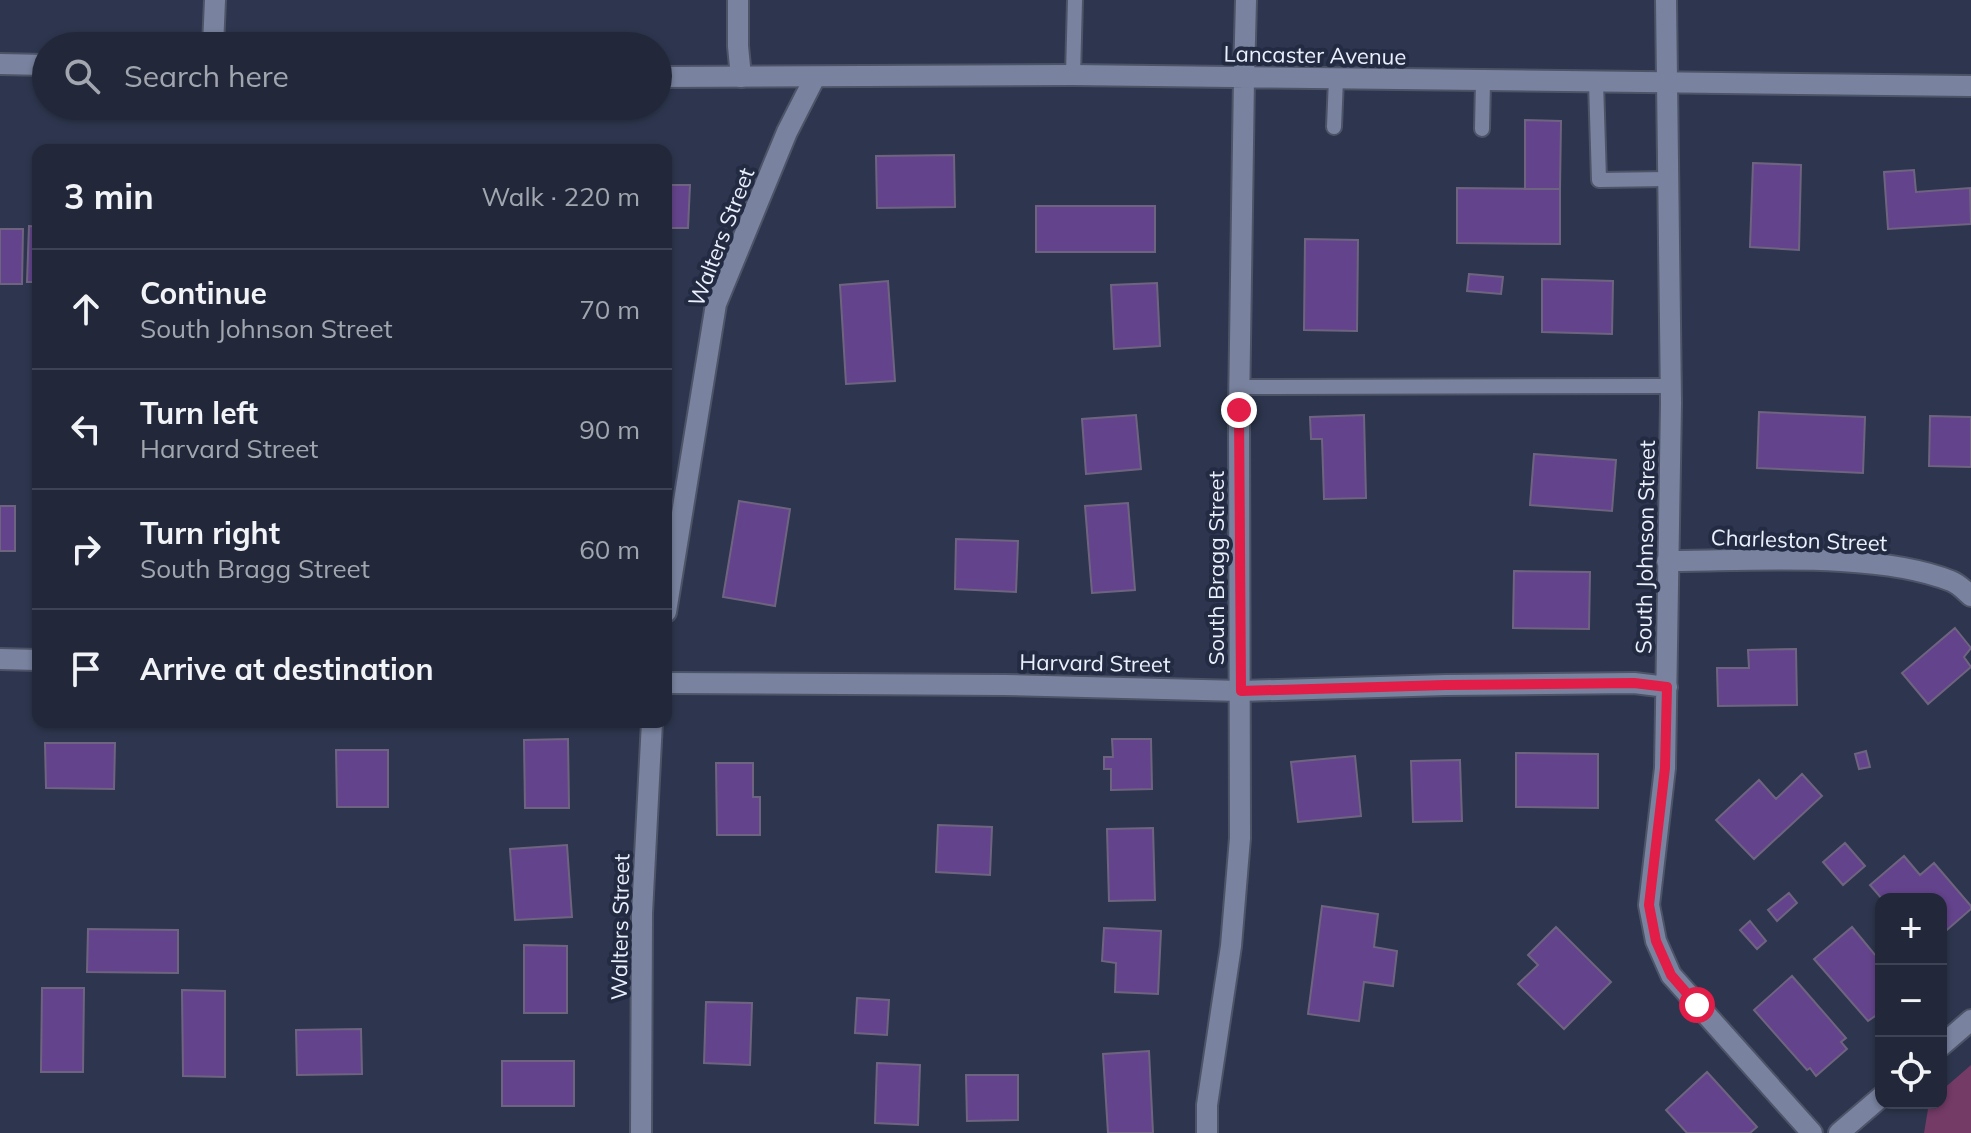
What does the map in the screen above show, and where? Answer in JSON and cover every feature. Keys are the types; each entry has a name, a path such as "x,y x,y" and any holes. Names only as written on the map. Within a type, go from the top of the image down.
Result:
{"street":[{"path":"214,32 215,0"},
{"path":"738,0 741,77"},
{"name":"South Bragg Street","path":"1207,1133 1207,1105 1231,946 1240,838 1246,0"},
{"name":"South Johnson Street","path":"1666,0 1670,386 1667,687 1665,768 1649,905 1656,941 1671,975 1812,1133"},
{"path":"0,64 32,65"},
{"name":"Lancaster Avenue","path":"672,77 1073,75 1971,86"},
{"name":"Walters Street","path":"672,575 716,304 787,132 815,77"},
{"name":"Charleston Street","path":"1667,561 1827,562 1902,567 1954,582 1971,596"},
{"path":"0,659 32,660"},
{"name":"Harvard Street","path":"672,683 1241,691 1634,683 1667,687"},
{"name":"Walters Street","path":"641,1133 642,913 652,728"},
{"path":"1947,1041 1971,1020"},
{"path":"1839,1133 1875,1102"}],"lane":[{"path":"1073,75 1075,0"},
{"path":"1334,127 1336,79"},
{"path":"1482,129 1483,81"},
{"path":"1596,82 1599,180 1668,179"},
{"path":"1241,387 1670,386"}],"shaded area":[{"path":"1971,1065 1971,1133 1924,1133 1928,1109 1947,1109 1947,1086"}],"building":[{"path":"1525,120 1561,121 1560,189 1525,189"},
{"path":"954,155 955,207 877,208 876,156"},
{"path":"1753,163 1801,165 1799,250 1750,247"},
{"path":"1914,170 1916,192 1970,188 1971,224 1888,229 1884,172"},
{"path":"672,185 690,185 688,228 672,228"},
{"path":"1457,188 1560,189 1560,244 1457,243"},
{"path":"1036,206 1155,206 1155,252 1036,252"},
{"path":"29,226 32,226 32,282 27,282"},
{"path":"0,229 23,229 22,284 0,284"},
{"path":"1305,239 1358,240 1357,331 1304,330"},
{"path":"1469,274 1503,277 1501,294 1467,291"},
{"path":"1542,279 1613,281 1612,334 1542,332"},
{"path":"888,281 895,381 846,384 840,285"},
{"path":"1157,283 1160,346 1114,349 1111,285"},
{"path":"1759,412 1865,417 1863,473 1757,468"},
{"path":"1136,415 1141,469 1086,474 1082,419"},
{"path":"1364,415 1366,498 1324,499 1322,439 1311,439 1310,417"},
{"path":"1930,416 1971,417 1971,467 1929,466"},
{"path":"1534,454 1616,460 1612,511 1530,505"},
{"path":"739,501 790,509 775,606 723,597"},
{"path":"1128,503 1135,590 1092,593 1085,506"},
{"path":"0,506 15,506 15,551 0,551"},
{"path":"956,539 1018,541 1016,592 955,589"},
{"path":"1514,571 1590,572 1589,629 1513,628"},
{"path":"1955,628 1971,648 1964,657 1971,667 1928,704 1902,673"},
{"path":"1796,649 1797,705 1718,706 1717,668 1749,668 1748,650"},
{"path":"568,739 569,808 525,808 524,740"},
{"path":"1112,739 1151,739 1152,789 1111,790 1111,769 1104,769 1104,757 1113,757"},
{"path":"45,743 115,743 114,789 46,788"},
{"path":"336,750 388,750 388,807 337,807"},
{"path":"1866,751 1870,767 1859,769 1855,754"},
{"path":"1516,753 1598,754 1598,808 1516,807"},
{"path":"1355,756 1361,816 1298,822 1291,762"},
{"path":"1460,760 1462,821 1413,822 1411,761"},
{"path":"716,763 753,763 753,797 760,797 760,835 717,835"},
{"path":"1802,774 1822,796 1754,859 1716,820 1759,780 1776,799"},
{"path":"938,825 992,827 990,875 936,872"},
{"path":"1153,828 1155,900 1109,901 1107,829"},
{"path":"1845,843 1865,866 1843,885 1823,862"},
{"path":"567,845 572,917 515,920 510,849"},
{"path":"1904,856 1920,875 1934,863 1971,909 1947,930 1947,893 1877,893 1870,885"},
{"path":"1789,893 1797,903 1777,921 1768,910"},
{"path":"1322,906 1378,914 1374,947 1397,951 1393,986 1364,982 1359,1021 1308,1014"},
{"path":"1750,921 1766,941 1757,949 1740,930"},
{"path":"1556,927 1611,982 1564,1029 1518,984 1538,965 1528,955"},
{"path":"1852,927 1875,955 1875,1016 1868,1021 1814,959"},
{"path":"1104,928 1161,931 1158,994 1115,992 1116,963 1102,961"},
{"path":"88,929 178,930 178,973 87,972"},
{"path":"524,945 567,946 567,1013 524,1013"},
{"path":"1792,976 1846,1038 1841,1042 1847,1049 1816,1076 1810,1068 1807,1070 1754,1010"},
{"path":"42,988 84,988 83,1072 41,1072"},
{"path":"182,990 225,991 225,1077 183,1076"},
{"path":"857,998 889,1000 887,1035 855,1033"},
{"path":"706,1002 752,1003 750,1065 704,1063"},
{"path":"361,1029 362,1074 297,1075 296,1030"},
{"path":"1149,1051 1153,1133 1108,1133 1103,1054"},
{"path":"502,1061 574,1061 574,1106 502,1106"},
{"path":"877,1063 920,1065 918,1125 875,1123"},
{"path":"1707,1072 1757,1127 1750,1133 1687,1133 1666,1110"},
{"path":"966,1075 1018,1075 1018,1120 967,1121"}],"route":[{"path":"1239,410 1241,691 1634,683 1667,687 1665,768 1649,905 1656,941 1671,975 1697,1005"}]}
